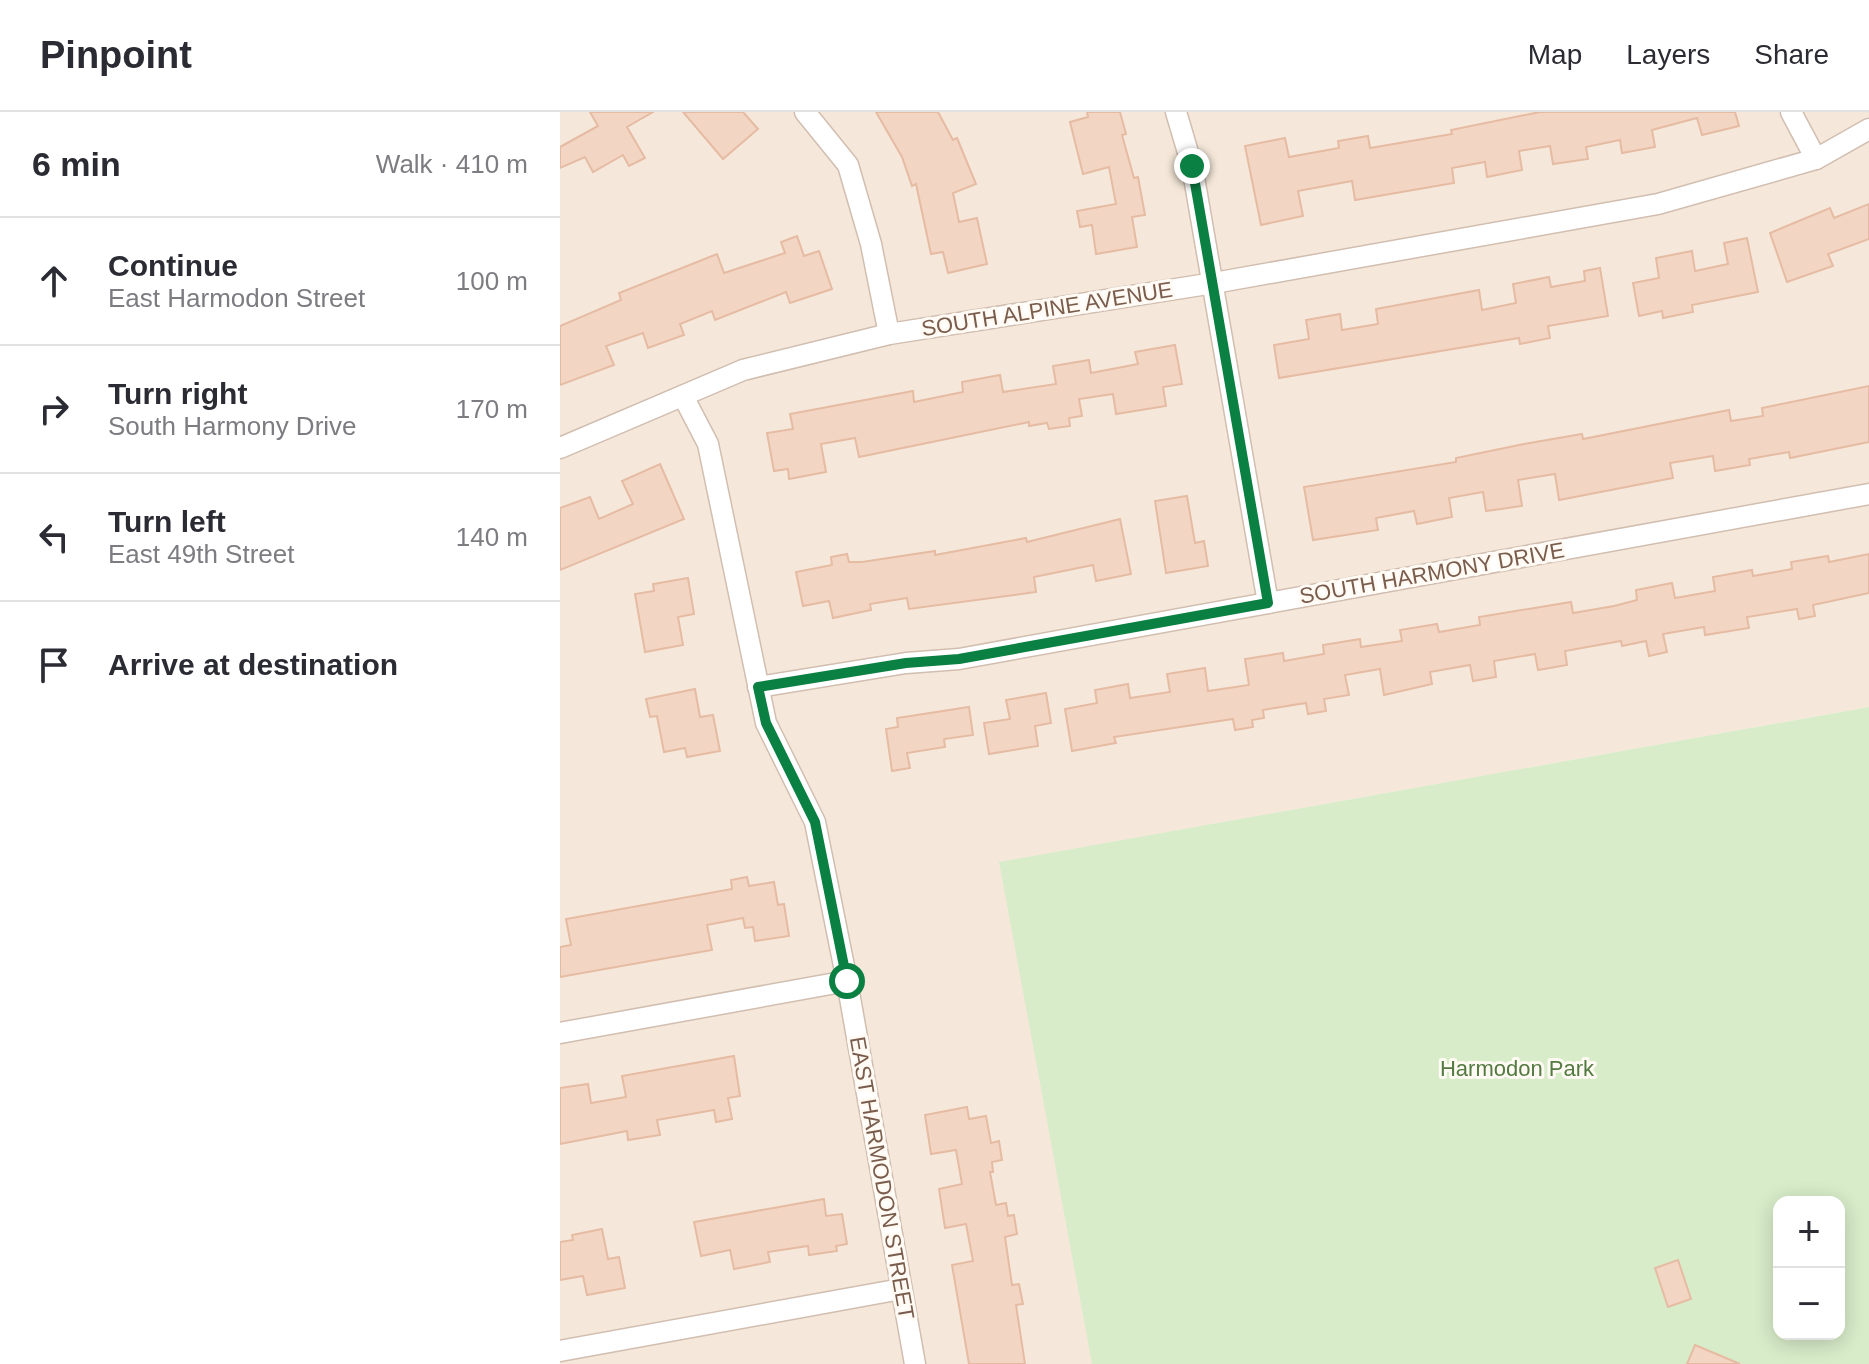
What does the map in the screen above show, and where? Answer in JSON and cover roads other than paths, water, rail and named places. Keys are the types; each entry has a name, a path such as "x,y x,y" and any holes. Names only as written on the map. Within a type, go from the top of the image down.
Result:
{"street":[{"path":"805,112 848,165 871,244 889,334"},
{"path":"1176,112 1192,166 1214,283 1268,603"},
{"path":"1791,112 1816,159"},
{"name":"SOUTH ALPINE AVENUE","path":"560,448 743,370 889,334 1214,283 1658,204 1816,159 1869,129"},
{"name":"EAST HARMODON STREET","path":"683,396 708,444 766,723 815,822 847,981 915,1364"},
{"name":"SOUTH HARMONY DRIVE","path":"758,687 906,663 959,659 1869,494"},
{"path":"560,1033 847,981"},
{"path":"560,1351 901,1289"}],"park label":[{"name":"Harmodon Park","path":"1517,1068"}]}
